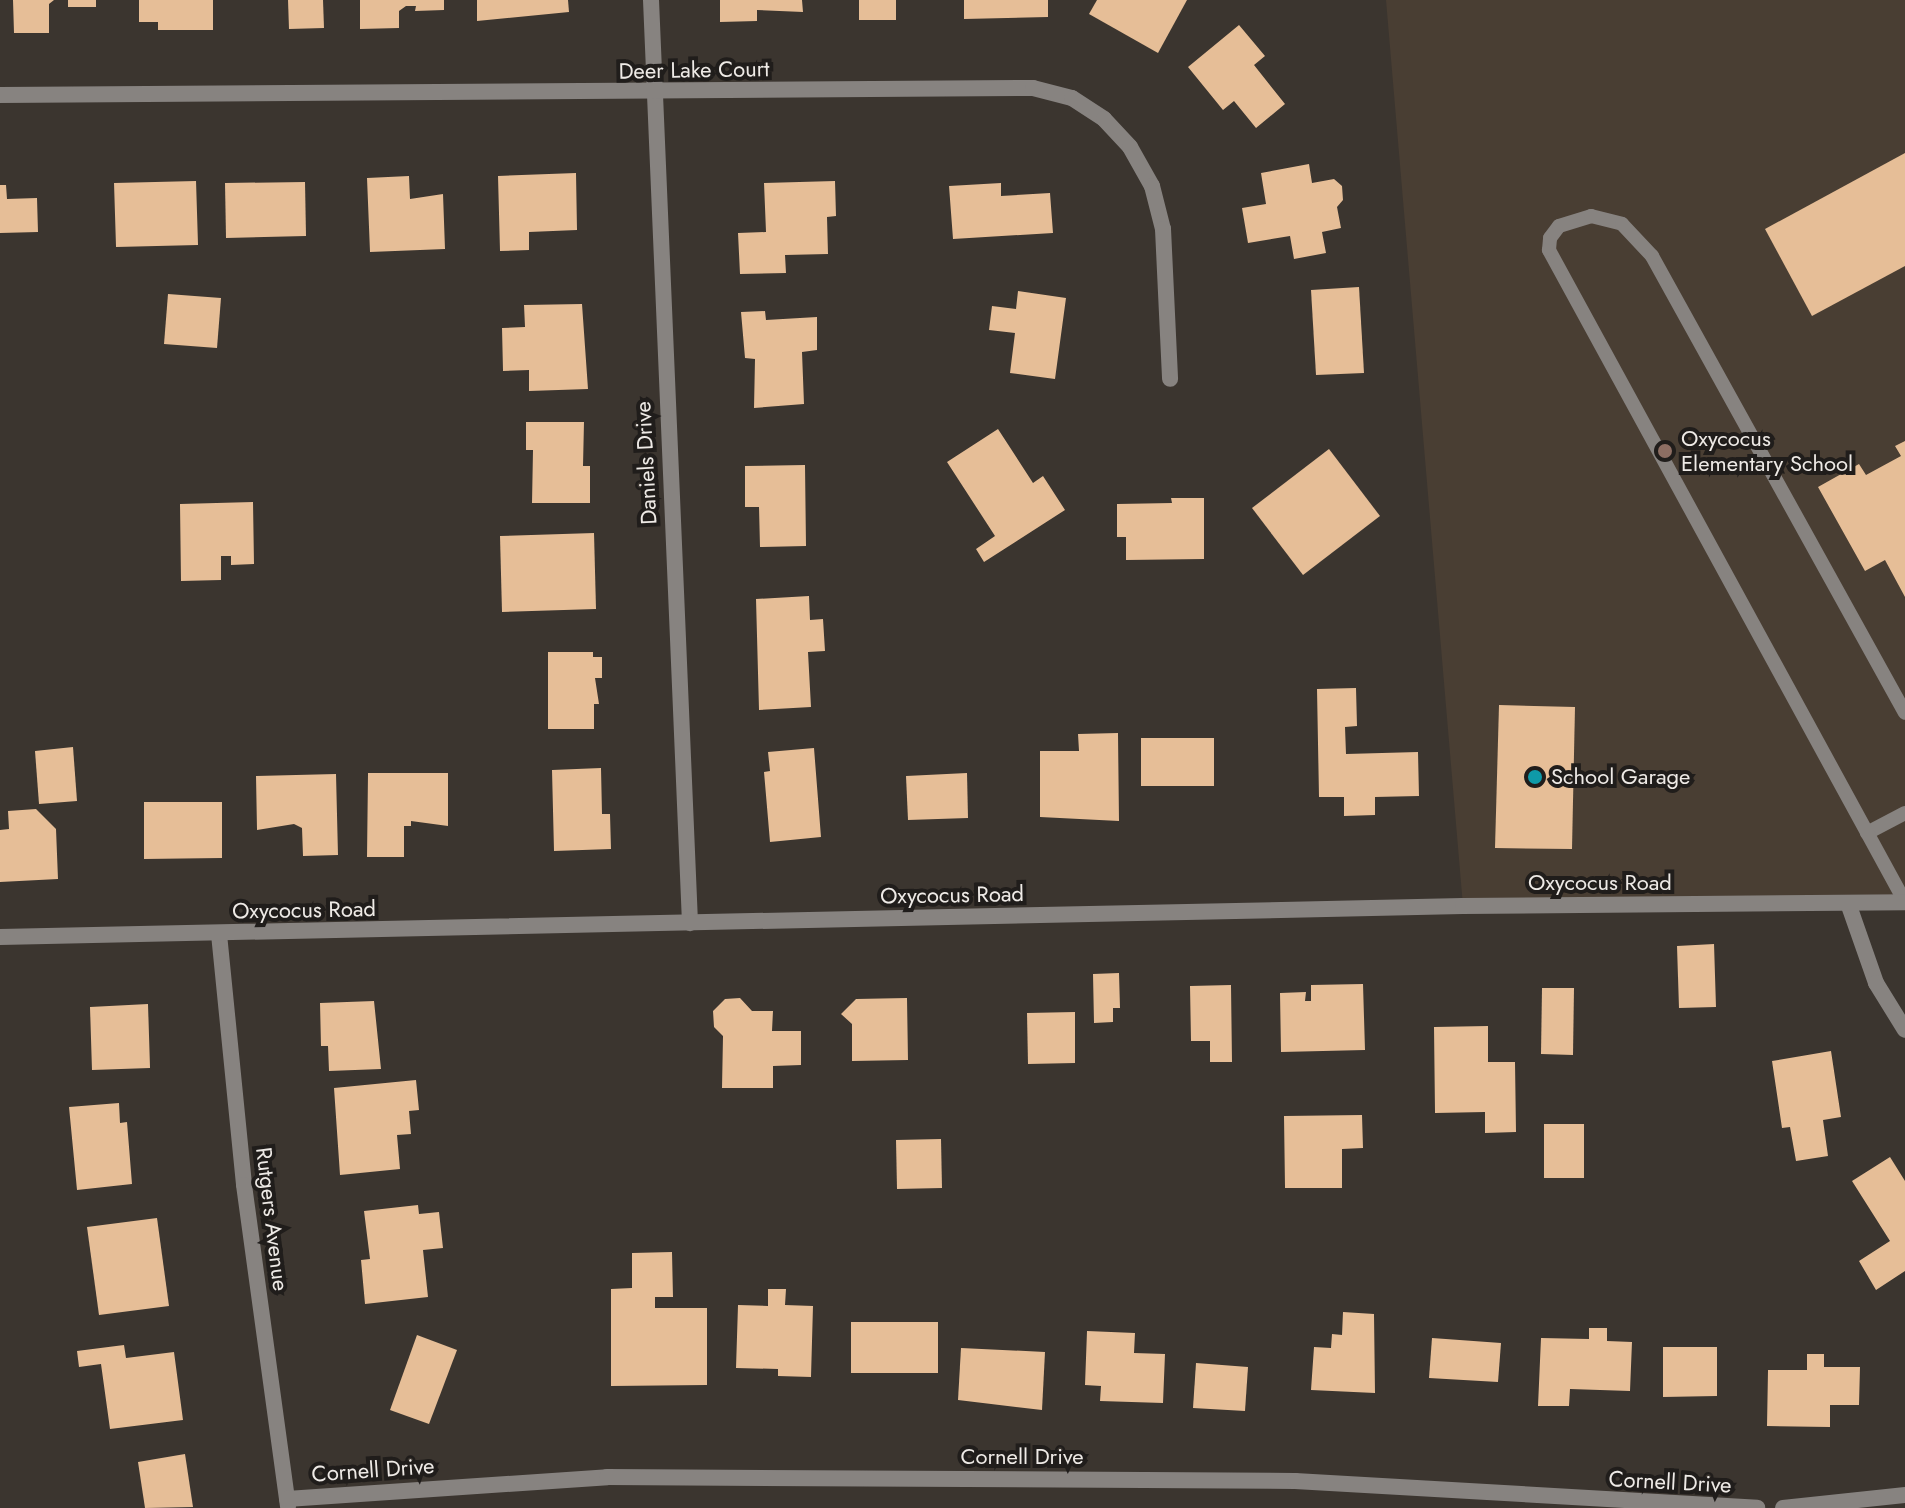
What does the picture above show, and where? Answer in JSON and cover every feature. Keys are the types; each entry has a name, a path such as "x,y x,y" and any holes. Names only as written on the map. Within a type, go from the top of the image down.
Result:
{"street":[{"name":"Daniels Drive","path":"651,0 651,93 690,923"},
{"name":"Deer Lake Court","path":"0,95 651,93 1033,88 1072,98 1104,119 1130,147 1152,186 1163,229 1170,379"},
{"name":"Oxycocus Road","path":"0,937 1463,906 1905,902"},
{"path":"1848,903 1876,983 1905,1030"},
{"name":"Rutgers Avenue","path":"219,934 244,1185 288,1503"},
{"name":"Cornell Drive","path":"288,1503 607,1477 1279,1480 1757,1508"},
{"path":"1783,1508 1905,1495"}],"lane":[{"path":"1905,713 1652,256 1622,224 1591,216 1559,226 1550,238 1549,250 1905,902"},
{"path":"1867,833 1905,813"}],"shaded area":[{"name":"Oxycocus Elementary School","path":"1386,0 1905,0 1905,902 1463,906"}],"building":[{"path":"13,0 54,0 49,4 49,33 14,33"},
{"path":"68,0 96,0 96,7 68,7"},
{"path":"139,0 213,0 213,30 158,30 158,22 139,22"},
{"path":"288,0 323,0 324,28 289,29"},
{"path":"360,0 444,0 444,10 415,11 416,6 406,6 399,11 399,28 360,29"},
{"path":"477,0 568,0 569,12 477,21"},
{"path":"720,0 802,0 803,12 757,10 757,21 720,22"},
{"path":"859,0 896,0 896,20 859,20"},
{"path":"964,0 1048,0 1048,17 964,19"},
{"path":"1097,0 1187,0 1158,53 1089,14"},
{"path":"1239,25 1265,56 1254,65 1285,104 1256,128 1234,101 1223,110 1188,67"},
{"path":"1905,153 1905,266 1812,316 1765,229"},
{"path":"1309,164 1312,183 1334,179 1342,186 1343,200 1337,207 1341,228 1322,232 1326,253 1294,259 1290,236 1248,243 1242,208 1266,204 1261,173"},
{"path":"576,173 577,230 529,232 529,250 500,251 498,176"},
{"path":"409,176 410,199 443,194 445,249 370,252 367,178"},
{"path":"196,181 198,245 116,247 114,183"},
{"path":"835,181 836,216 827,217 828,254 785,255 786,273 740,274 738,233 766,232 764,183"},
{"path":"305,182 306,236 226,238 225,183"},
{"path":"1001,183 1001,196 1050,193 1053,233 953,239 949,186"},
{"path":"0,185 6,185 7,199 37,198 38,232 0,233"},
{"path":"1359,287 1364,373 1316,375 1311,290"},
{"path":"1018,291 1066,298 1055,379 1010,373 1015,333 989,330 992,306 1016,309"},
{"path":"168,294 221,298 217,348 164,344"},
{"path":"582,304 588,389 529,391 529,370 503,371 502,328 525,327 524,305"},
{"path":"765,311 766,320 817,317 817,350 802,352 804,404 754,408 755,359 745,358 741,312"},
{"path":"526,422 584,422 583,466 590,466 590,503 532,503 533,450 526,450"},
{"path":"998,429 1033,483 1043,476 1065,510 984,562 976,549 995,536 947,462"},
{"path":"1905,441 1905,597 1885,560 1865,571 1818,487 1859,464 1866,475 1901,456 1895,446"},
{"path":"1329,449 1380,516 1303,575 1252,508"},
{"path":"805,465 806,546 760,547 759,507 745,507 745,466"},
{"path":"1171,498 1204,498 1204,559 1126,560 1126,537 1117,537 1117,504 1172,503"},
{"path":"253,502 254,564 231,565 231,556 221,556 221,580 181,581 180,504"},
{"path":"594,533 596,609 502,612 500,536"},
{"path":"809,596 810,620 823,619 825,651 808,652 811,707 759,710 756,599"},
{"path":"548,652 593,652 593,657 602,657 602,678 595,678 599,704 594,704 594,729 548,729"},
{"path":"1356,688 1357,726 1345,727 1346,754 1418,752 1419,796 1375,797 1375,815 1344,816 1344,797 1319,797 1317,689"},
{"name":"School Garage","path":"1499,705 1575,707 1572,849 1495,848"},
{"path":"1118,733 1119,821 1040,817 1040,751 1079,751 1078,734"},
{"path":"1141,738 1214,738 1214,786 1141,786"},
{"path":"73,747 77,801 39,804 35,751"},
{"path":"814,748 821,837 770,842 764,772 770,771 768,752"},
{"path":"601,768 602,814 610,814 611,849 554,851 552,770"},
{"path":"368,773 448,773 448,826 411,821 411,826 404,826 404,857 367,857"},
{"path":"967,773 968,818 908,820 906,776"},
{"path":"336,774 338,855 303,856 302,828 294,824 257,830 256,776"},
{"path":"144,802 222,802 222,858 144,859"},
{"path":"36,809 56,829 58,879 0,882 0,830 9,829 8,811"},
{"path":"1714,944 1716,1007 1679,1008 1677,946"},
{"path":"1119,973 1120,1008 1113,1008 1113,1022 1094,1023 1093,974"},
{"path":"1363,984 1365,1050 1281,1052 1280,993 1306,992 1305,1001 1311,1001 1311,985"},
{"path":"1231,985 1232,1062 1210,1062 1210,1041 1191,1041 1190,986"},
{"path":"1542,988 1574,988 1573,1055 1541,1054"},
{"path":"740,998 752,1011 773,1011 772,1031 801,1031 801,1065 773,1066 773,1088 722,1088 723,1036 714,1027 713,1011 725,999"},
{"path":"907,998 908,1060 852,1061 852,1024 841,1014 856,999"},
{"path":"374,1001 381,1069 329,1071 328,1046 321,1046 320,1003"},
{"path":"148,1004 150,1068 92,1070 90,1007"},
{"path":"1075,1012 1075,1063 1028,1064 1027,1013"},
{"path":"1488,1026 1488,1062 1515,1062 1516,1132 1485,1133 1485,1112 1435,1113 1434,1027"},
{"path":"1831,1051 1841,1117 1823,1120 1828,1156 1796,1161 1790,1127 1782,1128 1772,1061"},
{"path":"416,1080 419,1110 409,1111 411,1134 397,1135 400,1169 340,1175 334,1088"},
{"path":"119,1103 120,1123 127,1122 132,1184 77,1190 69,1107"},
{"path":"1362,1115 1363,1148 1342,1149 1342,1188 1285,1188 1284,1116"},
{"path":"1544,1124 1584,1124 1584,1178 1544,1178"},
{"path":"941,1139 942,1188 897,1189 896,1140"},
{"path":"1890,1157 1905,1181 1905,1271 1876,1290 1859,1261 1890,1241 1852,1181"},
{"path":"418,1205 419,1214 439,1212 443,1248 423,1250 428,1297 365,1304 361,1260 370,1259 364,1211"},
{"path":"157,1218 169,1306 99,1315 87,1227"},
{"path":"672,1252 673,1297 655,1297 655,1308 707,1308 707,1385 611,1386 611,1289 632,1288 632,1253"},
{"path":"768,1289 786,1289 785,1305 813,1306 811,1377 778,1376 778,1369 736,1368 738,1305 768,1306"},
{"path":"1343,1312 1374,1314 1375,1393 1311,1390 1314,1347 1331,1348 1332,1334 1342,1335"},
{"path":"851,1322 938,1322 938,1373 851,1373"},
{"path":"1589,1328 1607,1328 1607,1341 1632,1342 1630,1391 1570,1389 1569,1406 1538,1406 1541,1338 1589,1339"},
{"path":"1087,1331 1135,1333 1134,1353 1165,1354 1163,1403 1100,1401 1101,1386 1085,1385"},
{"path":"417,1335 457,1350 429,1424 390,1410"},
{"path":"1432,1338 1501,1343 1498,1382 1429,1378"},
{"path":"124,1345 126,1358 174,1352 183,1420 110,1429 101,1364 79,1367 77,1351"},
{"path":"1663,1347 1717,1347 1717,1396 1663,1397"},
{"path":"961,1348 1045,1352 1042,1410 958,1400"},
{"path":"1807,1354 1824,1354 1824,1367 1860,1367 1859,1405 1830,1405 1830,1427 1767,1426 1768,1370 1807,1370"},
{"path":"1196,1363 1248,1367 1245,1411 1193,1408"},
{"path":"185,1454 193,1507 145,1508 138,1462"}],"place":[{"name":"Oxycocus Elementary School","path":"1665,451"},
{"name":"School Garage","path":"1535,777"}]}
